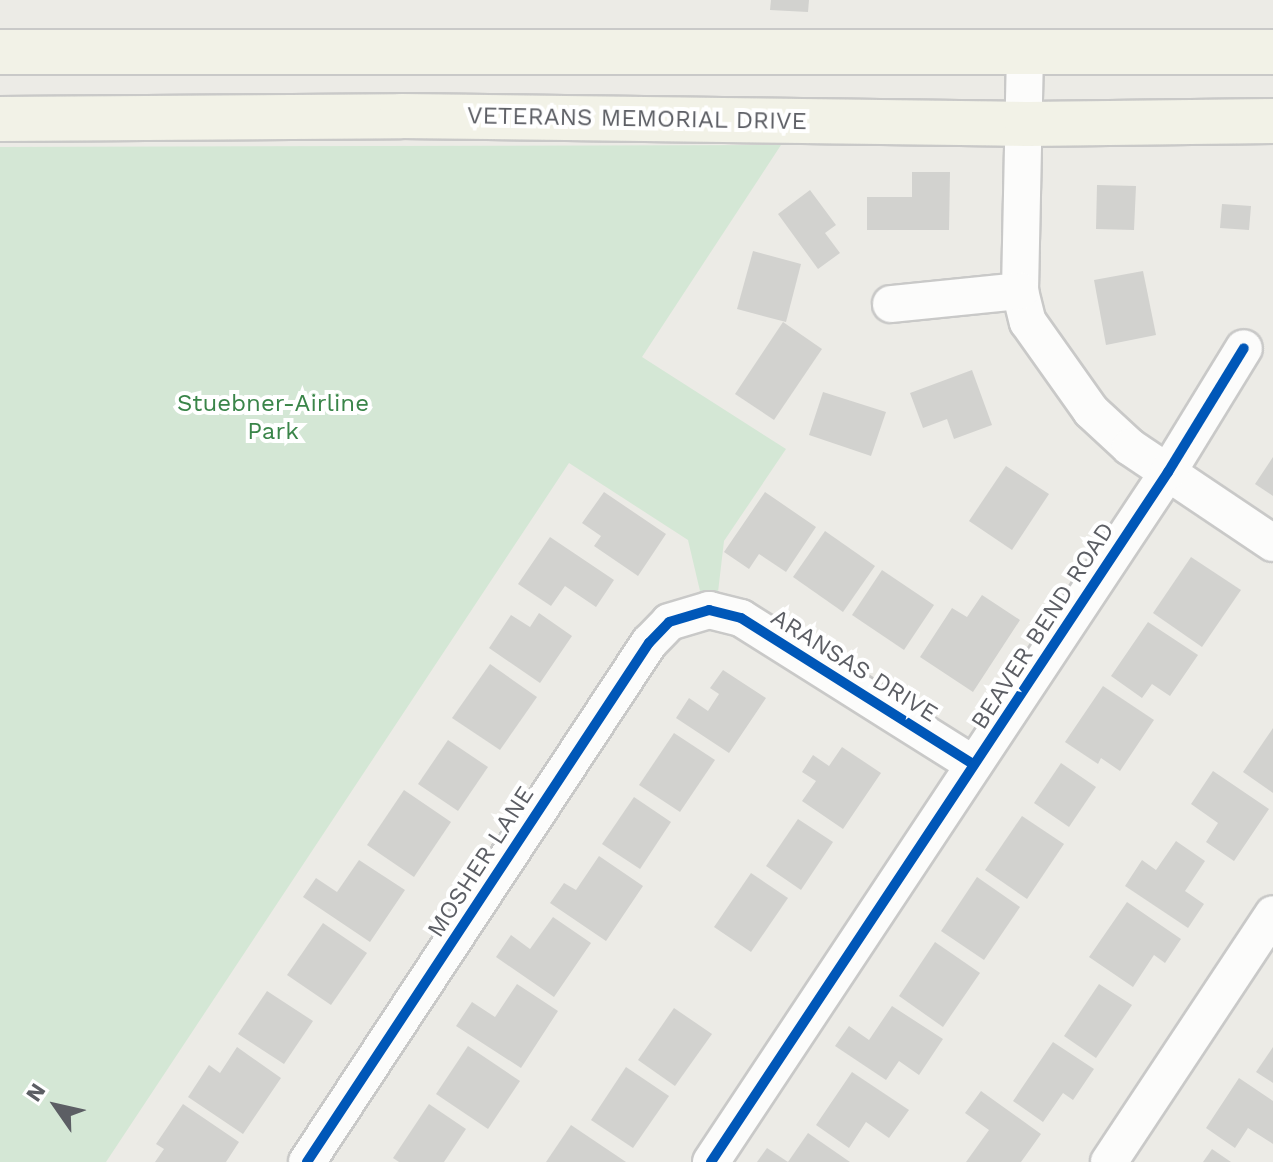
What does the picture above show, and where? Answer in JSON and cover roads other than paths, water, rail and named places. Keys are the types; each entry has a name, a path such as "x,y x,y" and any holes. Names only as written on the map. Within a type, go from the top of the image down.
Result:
{"main road":[{"path":"0,52 1273,52"},
{"path":"401,116 406,53"},
{"name":"VETERANS MEMORIAL DRIVE","path":"0,119 401,116 1027,124 1273,121"}],"street":[{"path":"1025,52 1027,124 1020,291 1028,322 1091,411 1168,472 1273,543"},
{"path":"891,304 1020,291"},
{"name":"BEAVER BEND ROAD","path":"711,1162 1168,472 1244,348"},
{"name":"ARANSAS DRIVE","path":"709,610 741,618 974,765"},
{"name":"MOSHER LANE","path":"307,1162 649,643 669,622 709,610"},
{"path":"1109,1162 1273,914"}],"park label":[{"name":"Stuebner-Airline Park","path":"273,418"}]}
